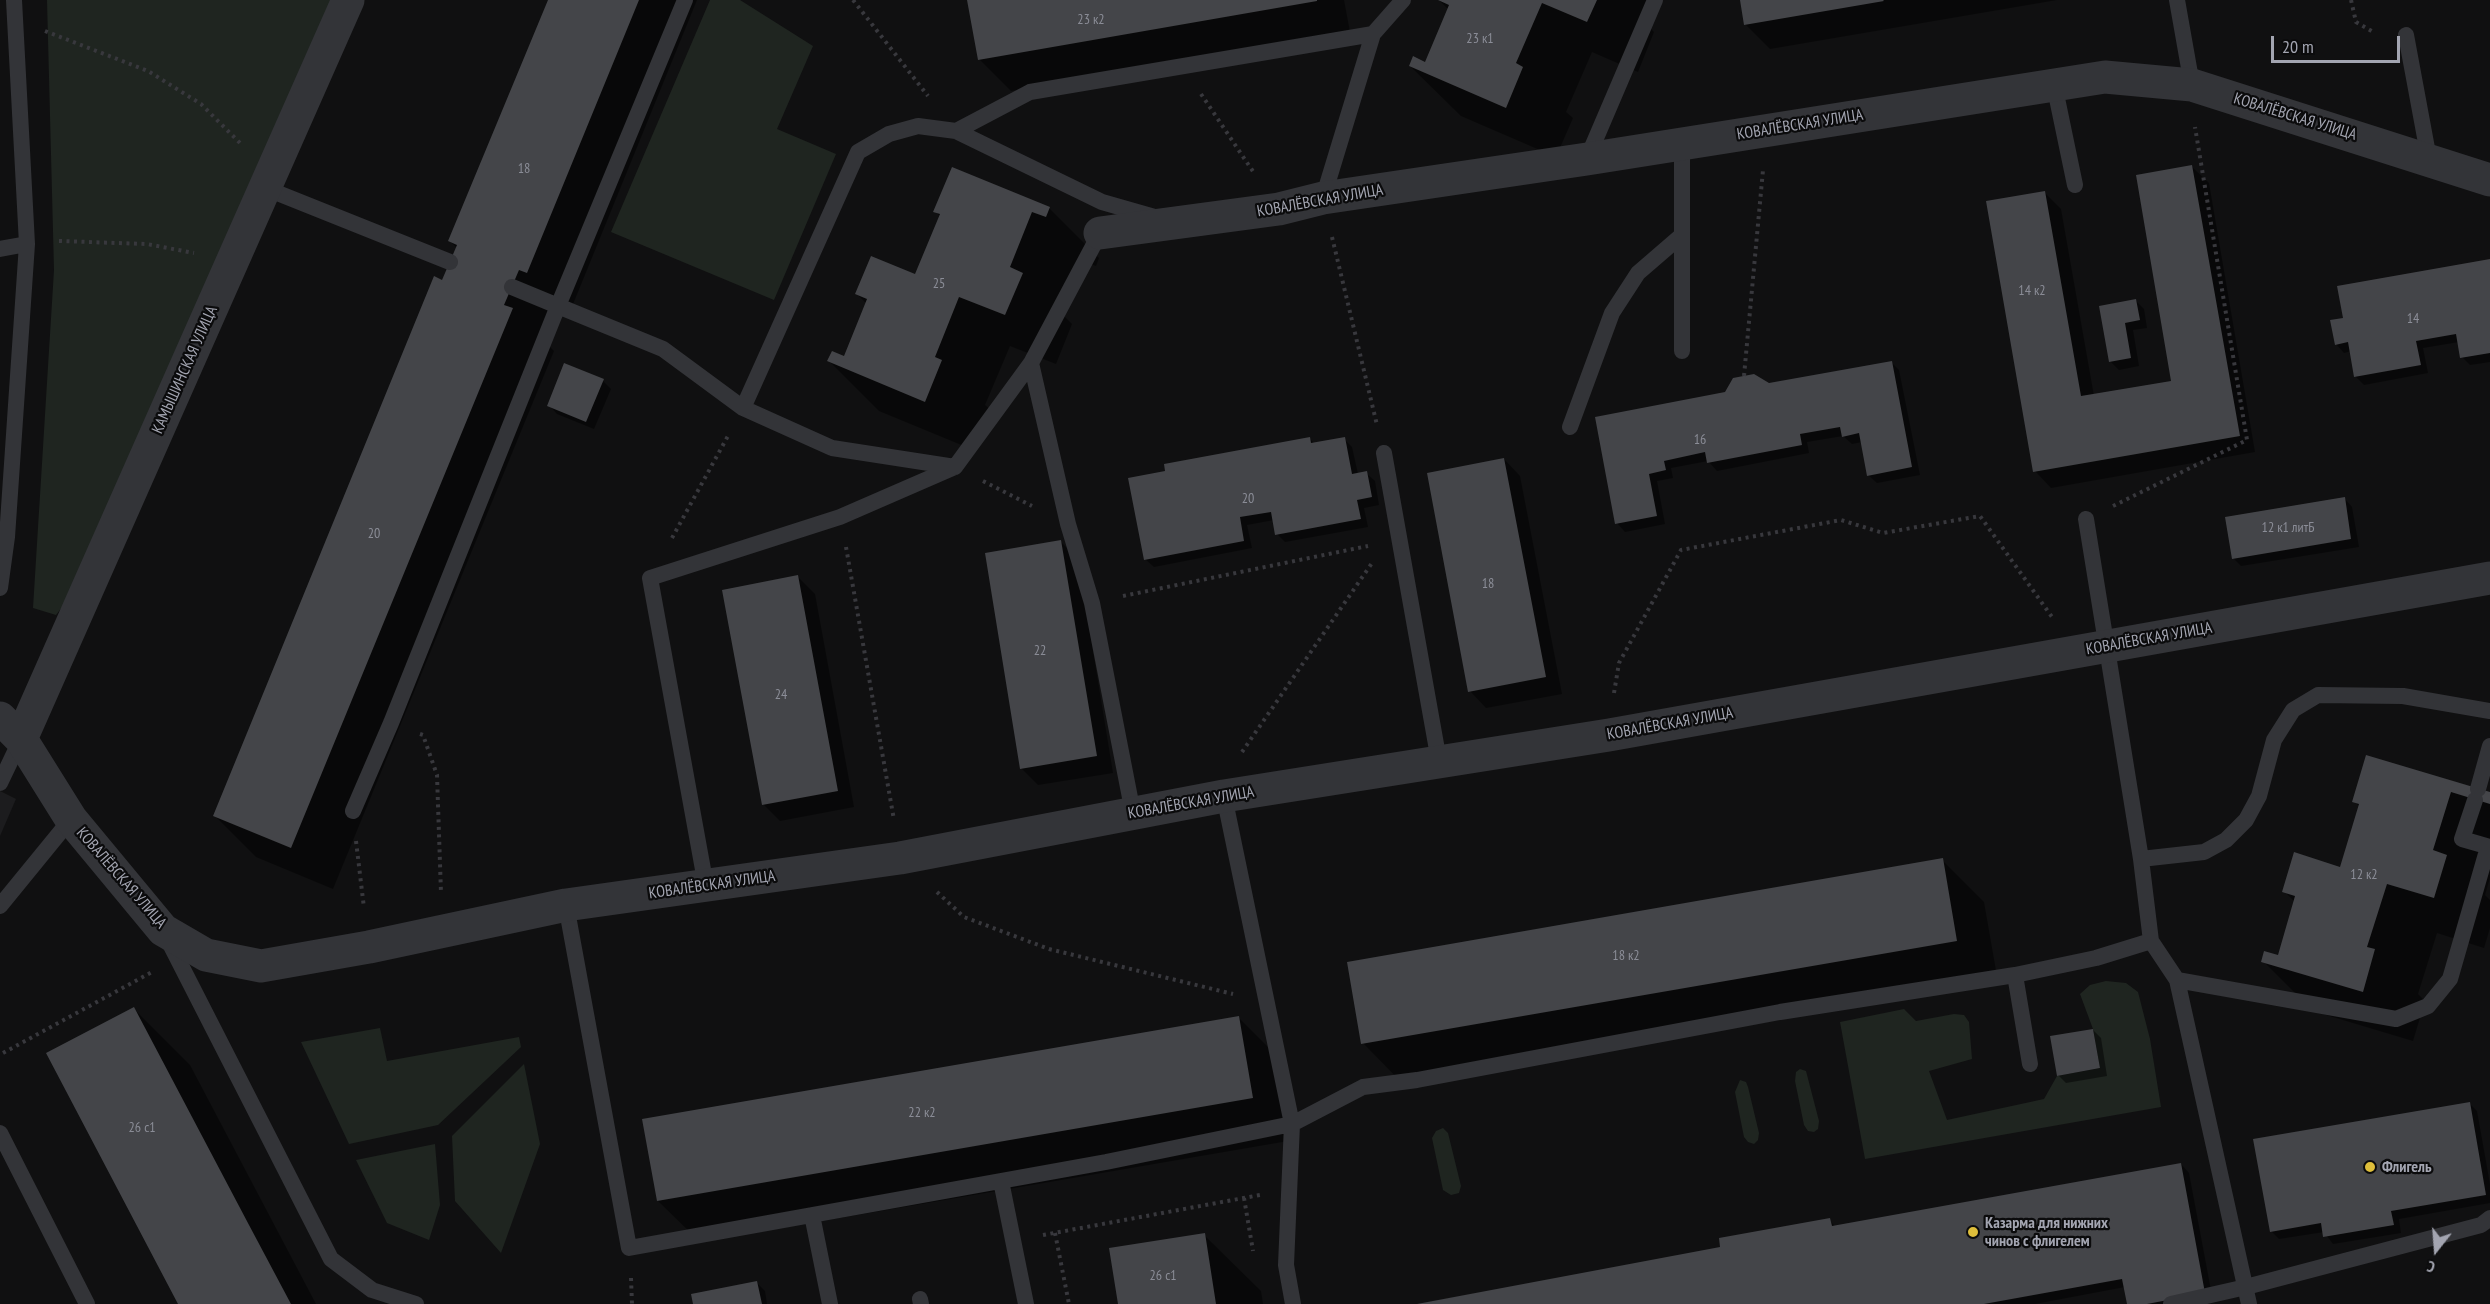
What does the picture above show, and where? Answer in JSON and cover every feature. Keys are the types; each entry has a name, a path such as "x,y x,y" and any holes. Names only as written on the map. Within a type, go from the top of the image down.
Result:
{"street":[{"name":"КАМЫШИНСКАЯ УЛИЦА","path":"11,728 233,261 348,0"},
{"name":"КОВАЛЁВСКАЯ УЛИЦА","path":"1100,232 1279,209 1323,198 1587,159 2105,77 2192,85 2490,180"},
{"name":"КОВАЛЁВСКАЯ УЛИЦА","path":"11,728 71,819 163,930 206,955 261,966 369,947 566,905 900,858 1224,796 1609,735 2490,578"}],"lane":[{"path":"0,588 7,537 27,244 17,22 14,0"},
{"path":"353,811 392,723 558,306 685,0"},
{"path":"1323,198 1373,34 1403,0"},
{"path":"1587,159 1655,0"},
{"path":"2177,0 2192,85"},
{"path":"956,131 1030,92 1373,34"},
{"path":"2406,35 2429,159"},
{"path":"2054,84 2075,185"},
{"path":"743,408 858,152 889,134 918,126 956,131 1102,202 1179,223"},
{"path":"1682,143 1682,351"},
{"path":"268,181 450,262"},
{"path":"706,886 650,578 840,517 954,467 1031,363 1100,232"},
{"path":"1570,427 1612,313 1638,273 1682,235"},
{"path":"0,249 27,244"},
{"path":"512,287 663,349 743,408 832,448 954,467"},
{"path":"1031,363 1068,524 1092,603 1133,813"},
{"path":"1384,453 1439,761"},
{"path":"2086,519 2091,649 2141,859 2151,941 2177,980 2248,1296"},
{"path":"2141,859 2204,852 2226,840 2246,820 2259,796 2274,740 2293,710 2318,695 2403,696 2490,711"},
{"path":"0,783 11,728"},
{"path":"2177,980 2396,1019 2428,1006 2450,979 2489,847 2462,839 2490,746"},
{"path":"1224,796 1292,1124 1286,1265 1293,1304"},
{"path":"0,906 71,819"},
{"path":"566,905 629,1248 1001,1181 1292,1124 1363,1087 1417,1080 1780,1012 2015,975 2096,958 2151,941"},
{"path":"163,930 330,1259 372,1290 416,1304"},
{"path":"2015,975 2030,1064"},
{"path":"0,1133 87,1304"},
{"path":"1001,1181 1026,1304"},
{"path":"812,1215 830,1304"},
{"path":"2171,1304 2248,1296 2481,1225 2490,1218"}],"path":[{"path":"853,0 956,131"},
{"path":"17,22 148,71 201,104 268,181"},
{"path":"1183,66 1279,209"},
{"path":"2086,519 2247,440 2195,134 2192,85"},
{"path":"1744,376 1767,130"},
{"path":"1323,198 1384,453"},
{"path":"27,244 73,239 147,244 233,261"},
{"path":"650,578 743,408"},
{"path":"954,467 1068,524"},
{"path":"1609,735 1619,663 1681,550 1841,520 1883,533 1980,516 2091,649"},
{"path":"840,517 900,858 964,917 1049,949 1214,991 1266,998"},
{"path":"1092,603 1369,546 1396,528"},
{"path":"1224,796 1237,759 1396,528"},
{"path":"392,723 423,735 437,775 443,932"},
{"path":"353,811 369,947"},
{"path":"3,1053 160,968"},
{"path":"1013,1240 1290,1190"},
{"path":"1055,1233 1068,1304"}],"shaded area":[{"path":"47,0 332,0 79,585 56,615 33,608 54,270"},
{"path":"710,0 740,0 813,46 777,129 836,154 774,300 611,232"},
{"path":"0,791 16,799 0,836"},
{"path":"2106,981 2126,983 2138,992 2150,1039 2161,1107 1865,1159 1840,1022 1904,1009 1916,1021 1954,1014 1964,1015 1969,1022 1972,1059 1929,1071 1947,1120 2044,1099 2057,1076 2100,1068 2093,1029 2080,994 2090,985"},
{"path":"380,1028 387,1061 519,1037 521,1047 438,1125 349,1144 301,1042"},
{"path":"524,1064 540,1144 501,1253 455,1201 452,1136"},
{"path":"1800,1069 1806,1071 1819,1121 1818,1129 1814,1132 1808,1131 1804,1125 1795,1081 1796,1072"},
{"path":"1740,1080 1746,1082 1748,1087 1759,1133 1758,1140 1754,1144 1748,1142 1744,1137 1735,1092"},
{"path":"1443,1128 1448,1133 1461,1186 1459,1193 1451,1195 1443,1190 1432,1138 1436,1131"},
{"path":"435,1144 440,1205 429,1240 387,1223 356,1160"}],"building":[{"path":"548,0 639,0 527,273 519,270 504,305 513,308 291,848 213,816 434,276 442,280 457,245 448,241"},
{"path":"967,0 1317,0 1317,1 978,60"},
{"path":"1438,0 1597,0 1587,22 1542,3 1516,63 1523,67 1506,108 1409,66 1413,56 1425,62 1449,5"},
{"path":"1740,0 1883,0 1884,1 1744,25"},
{"path":"2192,165 2240,436 2033,472 1986,201 2045,191 2081,396 2171,381 2136,175"},
{"path":"952,167 1050,207 1046,217 1032,212 1010,267 1023,273 1005,315 959,297 935,357 942,360 925,402 827,361 832,351 844,356 867,299 855,294 871,256 915,274 940,214 933,212"},
{"path":"2490,259 2490,353 2460,358 2456,334 2416,341 2421,365 2354,377 2348,342 2335,345 2330,320 2343,318 2337,286"},
{"path":"2136,299 2140,320 2125,323 2131,358 2109,362 2099,306"},
{"path":"1892,361 1912,467 1867,476 1859,433 1842,437 1840,427 1800,434 1802,445 1707,463 1705,452 1664,461 1666,470 1649,474 1657,516 1615,524 1595,417 1725,392 1733,378 1754,374 1769,383"},
{"path":"564,363 604,379 586,422 547,406"},
{"path":"1310,437 1311,443 1345,437 1352,474 1367,471 1372,497 1357,500 1361,519 1275,535 1271,512 1240,517 1244,541 1144,560 1128,478 1165,471 1164,464"},
{"path":"1504,458 1546,677 1468,692 1427,473"},
{"path":"2345,497 2351,539 2232,559 2225,517"},
{"path":"1061,540 1097,756 1020,769 985,553"},
{"path":"798,575 838,791 762,805 722,590"},
{"path":"2366,755 2490,792 2490,804 2451,792 2433,850 2447,855 2434,898 2387,884 2367,947 2375,949 2363,992 2261,962 2264,951 2278,955 2295,896 2282,892 2294,852 2340,867 2359,804 2352,802"},
{"path":"1943,858 1957,941 1361,1044 1347,962"},
{"path":"134,1007 291,1304 178,1304 46,1053"},
{"path":"1239,1016 1253,1098 657,1201 642,1119"},
{"path":"2093,1029 2100,1068 2057,1076 2050,1036"},
{"name":"Флигель","path":"2470,1102 2486,1195 2391,1211 2394,1225 2323,1237 2321,1223 2270,1232 2253,1139"},
{"name":"Казарма для нижних чинов с флигелем","path":"2181,1163 2205,1293 2147,1304 2127,1304 2122,1279 1984,1304 1417,1304 1720,1247 1719,1238 1830,1218 1832,1226"},
{"path":"1205,1233 1216,1304 1118,1304 1109,1248"},
{"path":"757,1281 762,1304 693,1304 691,1294"}],"place":[{"name":"Флигель","path":"2370,1167"},
{"name":"Казарма для нижних чинов с флигелем","path":"1973,1232"}]}
